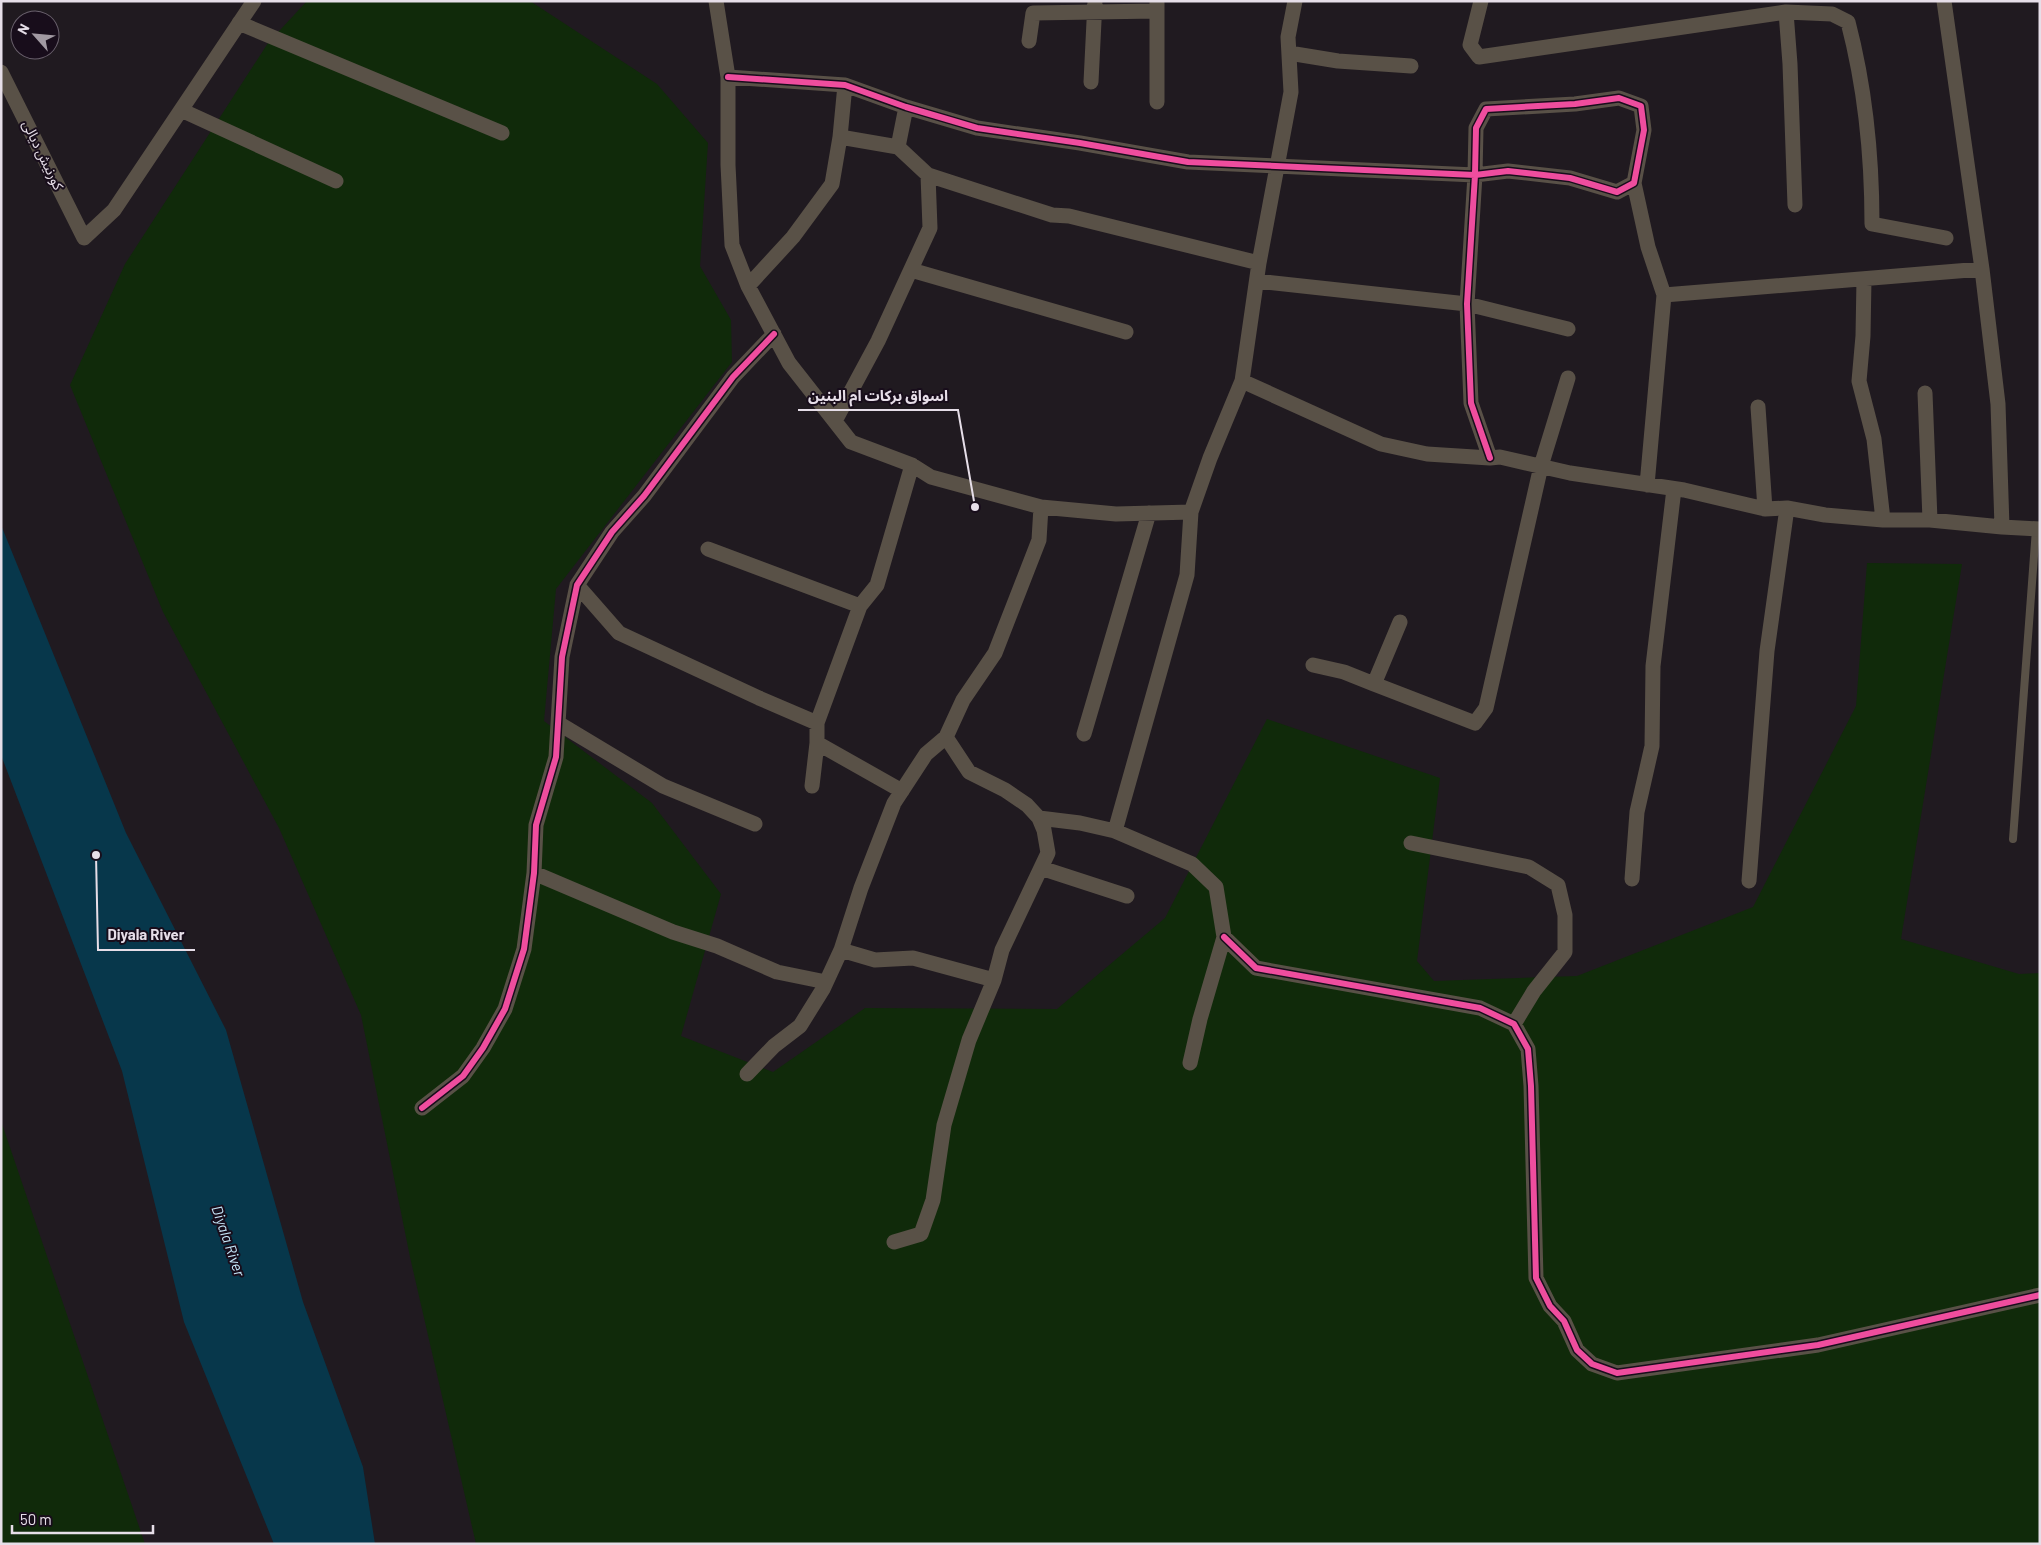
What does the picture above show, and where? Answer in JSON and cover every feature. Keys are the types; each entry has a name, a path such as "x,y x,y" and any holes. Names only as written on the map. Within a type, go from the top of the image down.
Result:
{"street":[{"path":"254,1 181,110 336,181"},
{"path":"716,1 728,77 728,165 732,245 748,286 789,363 852,442 912,466 931,477 1041,507 1116,514 1191,512"},
{"path":"1115,831 1187,575 1191,512 1210,458 1242,381 1259,264 1292,92 1288,37 1295,1"},
{"path":"1481,1 1470,45 1479,57 1786,12 1832,14 1848,22 1856,53 1868,133 1872,224 1946,238"},
{"path":"1944,1 1982,269 1998,404 2002,527"},
{"path":"1091,82 1094,6"},
{"path":"1029,41 1033,13 1094,6 1156,6 1157,102"},
{"path":"1786,12 1790,64 1795,205"},
{"path":"240,23 502,134"},
{"path":"1289,53 1338,61 1411,66"},
{"name":"كورنيش ديالى","path":"1,72 84,238 114,210 181,110"},
{"path":"728,77 845,85 906,107 976,128 1080,142 1188,162 1475,175 1508,171 1570,178 1617,192 1634,183"},
{"path":"748,286 793,237 832,184 840,137 845,85"},
{"path":"1490,458 1471,403 1467,304 1476,128 1486,109 1575,104 1619,98 1641,106 1644,130 1634,183 1648,247 1664,295 1647,485"},
{"path":"898,147 906,107"},
{"path":"840,137 898,147 928,175 1052,215 1069,216 1259,264"},
{"path":"835,421 878,341 930,228 928,175"},
{"path":"1664,295 1982,269"},
{"path":"911,270 1126,332"},
{"path":"1864,278 1863,336 1859,381 1874,439 1883,520"},
{"path":"1257,281 1467,304 1568,329"},
{"path":"422,1108 463,1076 484,1048 505,1009 524,949 534,873 536,825 556,757 562,657 577,586 612,532 644,496 733,377 774,334"},
{"path":"1313,664 1344,672 1475,723 1486,708 1541,466 1568,378"},
{"path":"1242,381 1381,444 1427,454 1500,457 1570,474 1674,489 1764,509 1786,508 1825,515 1883,520 1930,520 2038,529"},
{"path":"1925,393 1930,520"},
{"path":"1758,407 1764,509"},
{"path":"812,786 817,743 817,723 860,606 877,585 912,466"},
{"path":"1632,879 1637,812 1652,746 1653,666 1674,489"},
{"path":"747,1074 774,1046 800,1026 826,982 841,950 861,888 894,803 926,754 946,737 963,700 995,653 1039,540 1041,507"},
{"path":"1749,881 1767,651 1786,508"},
{"path":"1084,734 1149,513"},
{"path":"708,549 860,606"},
{"path":"577,586 619,633 817,723"},
{"path":"1374,684 1400,622"},
{"path":"558,723 663,786 755,824"},
{"path":"894,1242 921,1234 933,1200 944,1125 969,1040 994,980 1002,950 1048,853 1044,830 1039,818 1027,805 1005,790 969,772 946,737"},
{"path":"817,743 902,791"},
{"path":"1039,818 1080,822 1115,831 1157,847 1192,864 1216,887 1224,937 1200,1019 1190,1063"},
{"path":"1411,844 1529,867 1558,885 1565,914 1565,952 1534,992 1514,1024"},
{"path":"1041,868 1127,896"},
{"path":"534,873 674,932 717,946 777,972 826,982"},
{"path":"1224,937 1256,968 1480,1008 1514,1024 1528,1050 1531,1086 1536,1278 1550,1306 1564,1321 1577,1350 1592,1364 1617,1373 1818,1345 2040,1295"},
{"path":"841,950 875,960 913,958 994,980"}],"lane":[{"path":"2014,839 2038,529"}],"green space":[{"path":"307,1 530,1 657,84 708,143 700,266 731,320 732,362 556,589 544,721 652,803 721,894 681,1036 773,1072 865,1008 1057,1009 1165,918 1267,719 1440,778 1417,961 1434,981 1577,976 1753,907 1856,706 1867,563 1962,564 1901,939 2019,974 2040,973 2040,1544 476,1544 410,1257 361,1015 279,828 163,612 70,385 125,264 268,43"},
{"path":"1,1121 145,1544 1,1544"}],"water":[{"path":"1,525 126,833 226,1030 303,1302 363,1467 375,1544 274,1544 184,1322 122,1071 1,755"}],"cycle path":[{"path":"728,77 845,85 906,107 977,128 1080,143 1188,162 1475,175 1508,171 1570,178 1617,192 1634,183 1644,130 1641,106 1619,98 1575,104 1486,109 1476,128 1475,175 1467,304 1471,403 1490,458"},
{"path":"422,1108 463,1076 483,1048 505,1009 524,949 534,873 536,825 556,757 562,657 577,585 612,532 644,496 733,377 774,334"},
{"path":"1224,937 1256,968 1480,1008 1514,1024 1528,1049 1531,1086 1536,1278 1550,1306 1564,1321 1577,1350 1592,1364 1617,1373 1818,1345 2040,1295"}],"place":[{"name":"اسواق بركات ام البنين","path":"975,507"},
{"name":"Diyala River","path":"96,855"}]}
